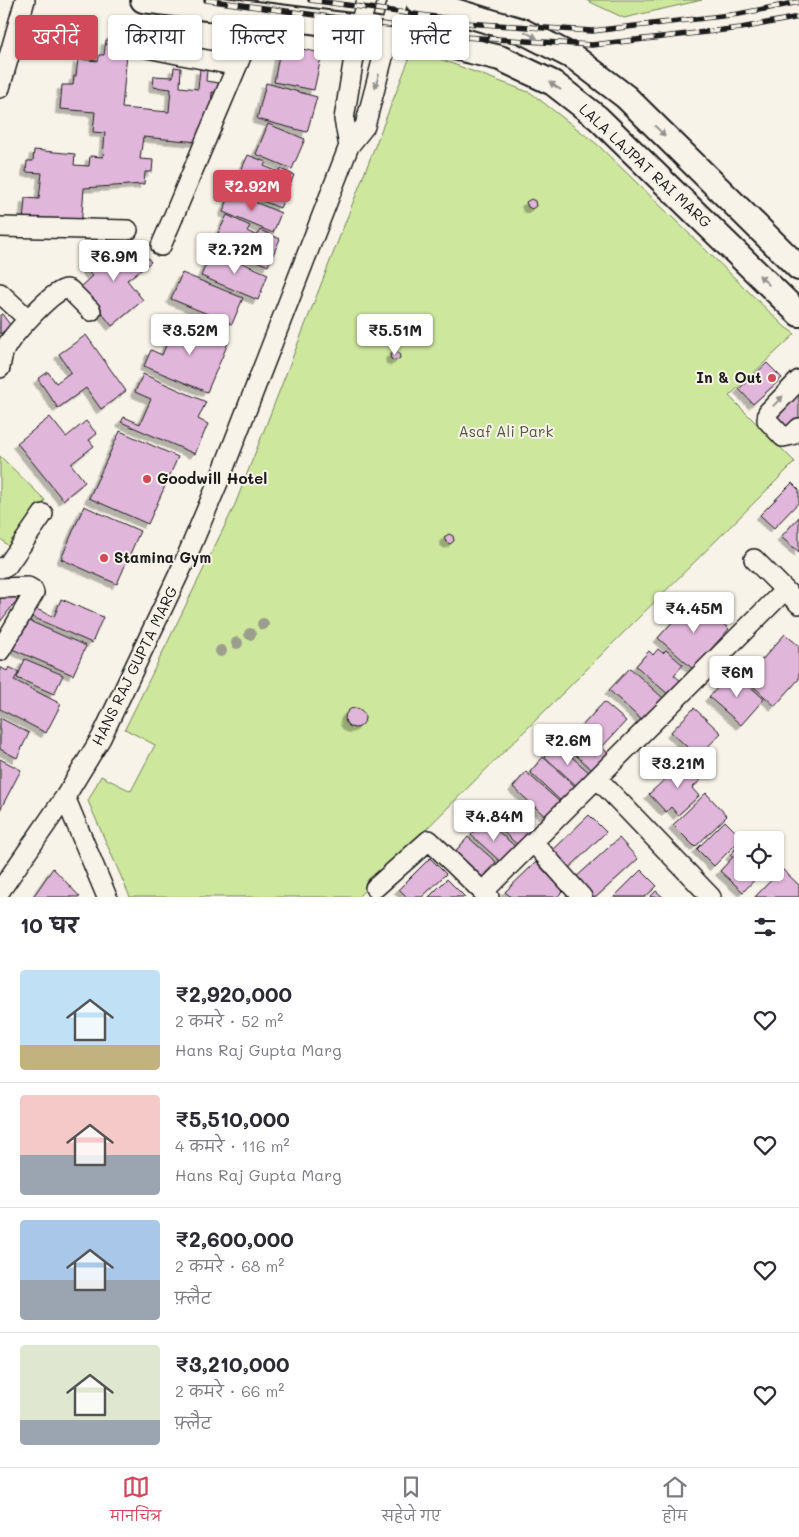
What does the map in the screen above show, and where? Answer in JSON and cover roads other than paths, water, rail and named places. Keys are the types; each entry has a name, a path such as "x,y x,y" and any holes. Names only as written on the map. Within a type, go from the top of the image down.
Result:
{"main road":[{"name":"LALA LAJPAT RAI MARG","path":"143,0 314,21"},
{"path":"417,0 522,31 575,58 626,97 799,268"},
{"name":"LALA LAJPAT RAI MARG","path":"382,31 500,58 553,84 598,118 799,314"}],"street":[{"path":"0,88 24,0"},
{"path":"362,15 366,0"},
{"name":"HANS RAJ GUPTA MARG","path":"0,891 64,797 101,738 184,563 222,473 350,146 365,126 398,0"},
{"path":"161,246 259,14"},
{"path":"202,59 237,66"},
{"path":"350,146 344,120 354,60"},
{"path":"0,227 128,230"},
{"path":"0,368 4,349 28,319 60,291 70,290 92,311"},
{"path":"0,294 28,319"},
{"path":"799,380 766,416 767,420 784,437 792,435 799,428"},
{"path":"0,568 7,566 43,514"},
{"path":"754,559 799,604"},
{"path":"0,588 28,587 34,593 0,652"},
{"path":"375,888 429,840 486,894 533,842 785,590"},
{"path":"597,778 711,897"},
{"path":"64,797 107,897"},
{"path":"533,842 582,897"}],"railway":[{"path":"206,0 447,33 463,37 592,45 741,28 799,17"},
{"path":"310,0 450,19 465,23 592,31 739,14 799,2"}],"place":[{"name":"In & Out","path":"772,378"},
{"name":"Goodwill Hotel","path":"147,479"},
{"name":"Stamina Gym","path":"104,558"}],"park label":[{"name":"Asaf Ali Park","path":"506,432"}]}
